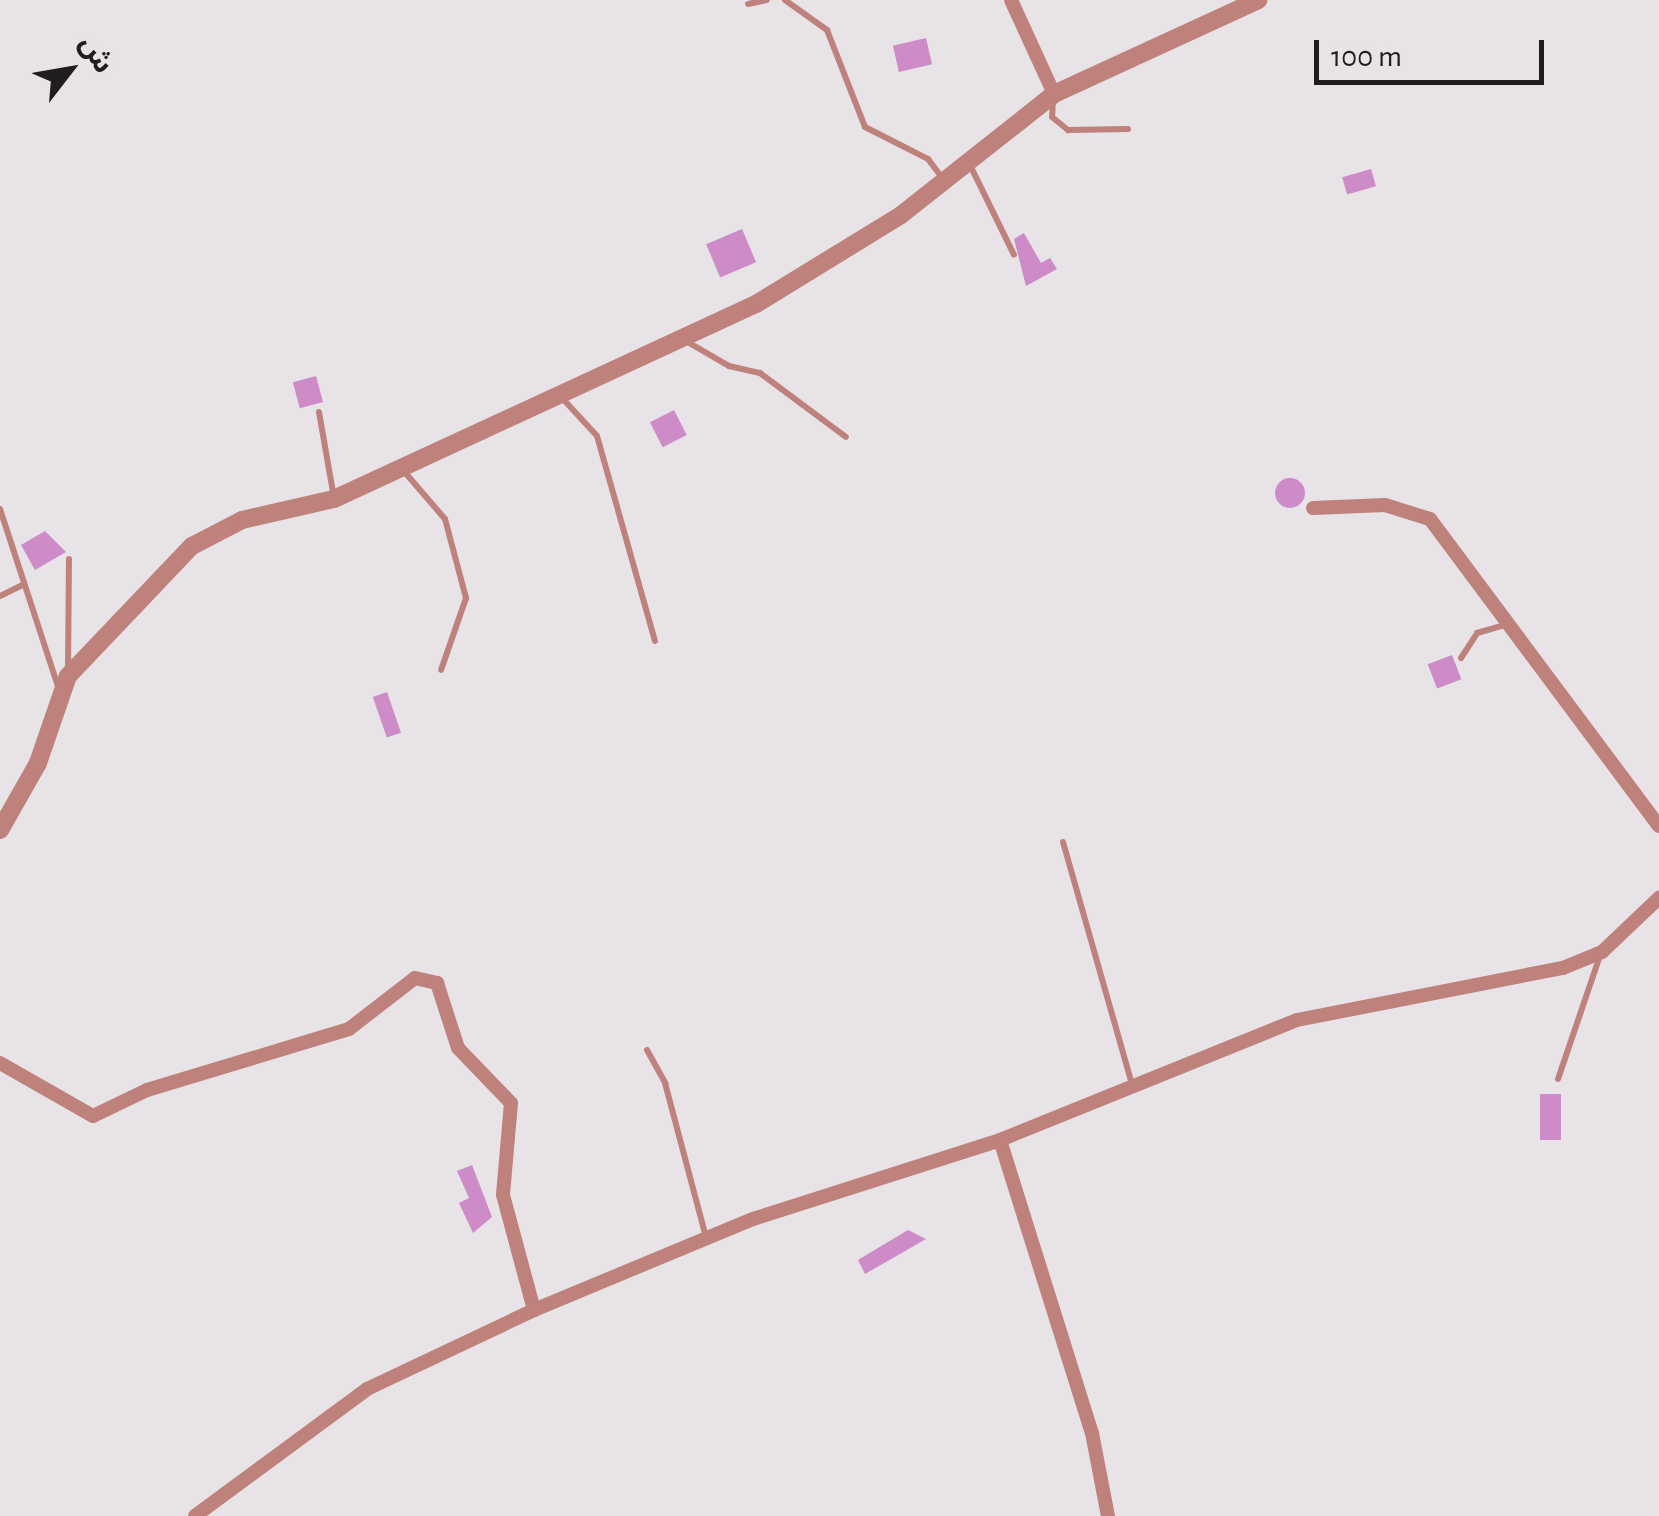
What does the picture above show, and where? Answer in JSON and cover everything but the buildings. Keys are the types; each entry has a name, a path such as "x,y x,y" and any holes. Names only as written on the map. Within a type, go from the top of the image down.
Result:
{"street":[{"path":"1011,0 1054,94"},
{"path":"0,830 38,762 68,676 192,546 242,520 334,499 685,340 821,264 944,181 1054,94 1235,5 1258,0"},
{"path":"1312,508 1414,509 1474,571 1659,826"},
{"path":"196,1516 367,1389 534,1310 706,1238 1000,1140 1297,1020 1562,968 1602,952 1659,898"},
{"path":"0,1063 93,1116 147,1090 349,1030 416,978 437,983 458,1048 511,1103 503,1195 534,1310"},
{"path":"1000,1140 1092,1433 1108,1516"}],"lane":[{"path":"748,4 767,0"},
{"path":"786,0 827,30 865,127 928,158 944,181"},
{"path":"1054,94 1058,125 1128,129"},
{"path":"968,162 1014,255"},
{"path":"685,340 766,377 846,436"},
{"path":"562,398 597,436 656,641"},
{"path":"318,412 334,499"},
{"path":"401,468 445,519 466,598 441,670"},
{"path":"0,509 62,696"},
{"path":"68,676 70,559"},
{"path":"0,596 23,585"},
{"path":"1461,658 1477,633 1510,624"},
{"path":"1063,842 1132,1084"},
{"path":"1558,1079 1602,952"},
{"path":"647,1050 665,1083 706,1238"}]}
